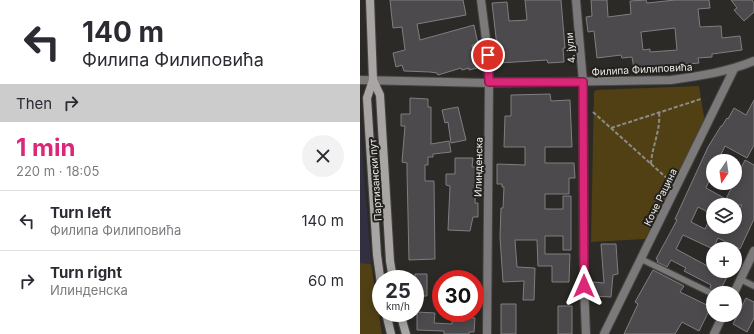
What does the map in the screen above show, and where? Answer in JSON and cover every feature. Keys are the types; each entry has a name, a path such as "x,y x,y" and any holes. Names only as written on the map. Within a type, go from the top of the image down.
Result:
{"main road":[{"name":"Партизански пут","path":"370,0 373,80 367,98 379,270"},
{"name":"Партизански пут","path":"373,80 380,95 392,270"},
{"path":"388,322 391,334"},
{"path":"403,322 406,334"}],"street":[{"name":"Илинденска","path":"481,0 488,55 489,82 487,334"},
{"name":"4. јули","path":"576,0 583,82 584,286 586,334"},
{"name":"Филипа Филиповића","path":"360,80 489,82 671,80 734,69 754,61"},
{"name":"Коче Рацина","path":"604,334 734,69"},
{"path":"737,286 754,251"},
{"path":"714,334 720,322"}],"lane":[{"path":"641,259 706,291"},
{"path":"740,279 754,286"}],"path":[{"path":"611,128 701,99"},
{"path":"592,112 673,183"},
{"path":"650,164 660,128 659,112"}],"shaded area":[{"path":"699,86 704,117 703,123 645,239 591,242 594,92 596,90"},
{"path":"360,121 371,264 360,263"},
{"path":"360,263 371,264 372,322 380,322 382,334 360,334"}],"building":[{"path":"390,0 463,0 466,15 417,24 420,40 474,25 478,44 472,45 477,68 462,70 461,68 438,75 437,73 430,72 404,71 402,65 396,67 393,53 405,50 402,27 393,28"},
{"path":"525,0 561,0 565,48 563,48 564,62 548,63 547,60 499,63 492,3 507,2 509,21 527,20"},
{"path":"591,0 607,0 608,17 631,14 630,1 646,0 647,3 675,0 709,0 710,8 698,9 700,27 721,26 722,38 740,36 742,50 712,54 712,57 698,58 699,63 634,69 632,57 622,58 621,55 597,58 594,31 588,32 586,17 592,16","holes":["675,28 677,50 650,52 650,49 643,50 641,32"]},
{"path":"731,0 752,0 754,3 754,12 744,21 734,10 737,8"},
{"path":"550,94 551,101 570,100 572,147 545,147 545,163 574,163 575,178 569,178 569,194 545,194 545,209 563,209 563,196 571,196 571,250 563,250 563,236 545,236 545,254 570,254 569,282 552,282 552,266 538,266 537,240 515,240 517,267 535,268 534,300 523,300 524,281 503,282 500,237 501,208 503,208 504,187 502,187 502,184 497,184 497,164 525,165 525,147 504,147 505,116 511,116 511,95"},
{"path":"410,98 428,99 428,107 431,107 431,144 449,141 451,152 433,154 433,157 428,157 428,165 425,165 425,181 434,181 435,259 409,260 407,163 402,162 405,126 401,126 401,114 410,114"},
{"path":"754,100 754,145 747,158 725,146 721,154 706,154 706,190 710,190 724,198 706,198 706,211 698,207 691,222 705,229 706,227 706,234 742,234 742,198 726,198 730,190 742,190 742,166 745,160 754,165 754,219 742,245 742,242 726,242 718,238 716,242 706,242 706,246 683,235 676,249 706,265 706,278 726,278 722,286 711,286 684,271 686,268 671,260 667,267 657,262 658,260 656,259 677,220 675,219 708,147 734,108 746,115"},
{"path":"458,107 466,140 451,143 448,122 445,123 442,110"},
{"path":"455,158 473,158 472,167 476,167 475,203 478,203 478,217 473,217 470,231 448,230 450,186 446,185 446,174 455,174"},
{"path":"601,244 616,244 618,274 613,275 611,297 592,296 593,282 604,283"},
{"path":"653,270 684,286 680,292 706,305 706,317 699,331 682,322 675,334 624,334 638,304 635,302"},
{"path":"424,274 427,274 427,296 424,296"},
{"path":"746,298 754,302 754,318 747,332 733,324 734,322 742,322 742,306"},
{"path":"501,304 516,304 516,334 501,334"},
{"path":"558,306 572,306 572,334 558,334"},
{"path":"424,312 432,313 432,322 434,323 452,324 452,322 475,322 474,332 469,332 469,334 444,334 444,331 417,330 417,322 424,322"}],"route":[{"path":"488,55 489,82 583,82 584,286"}]}
